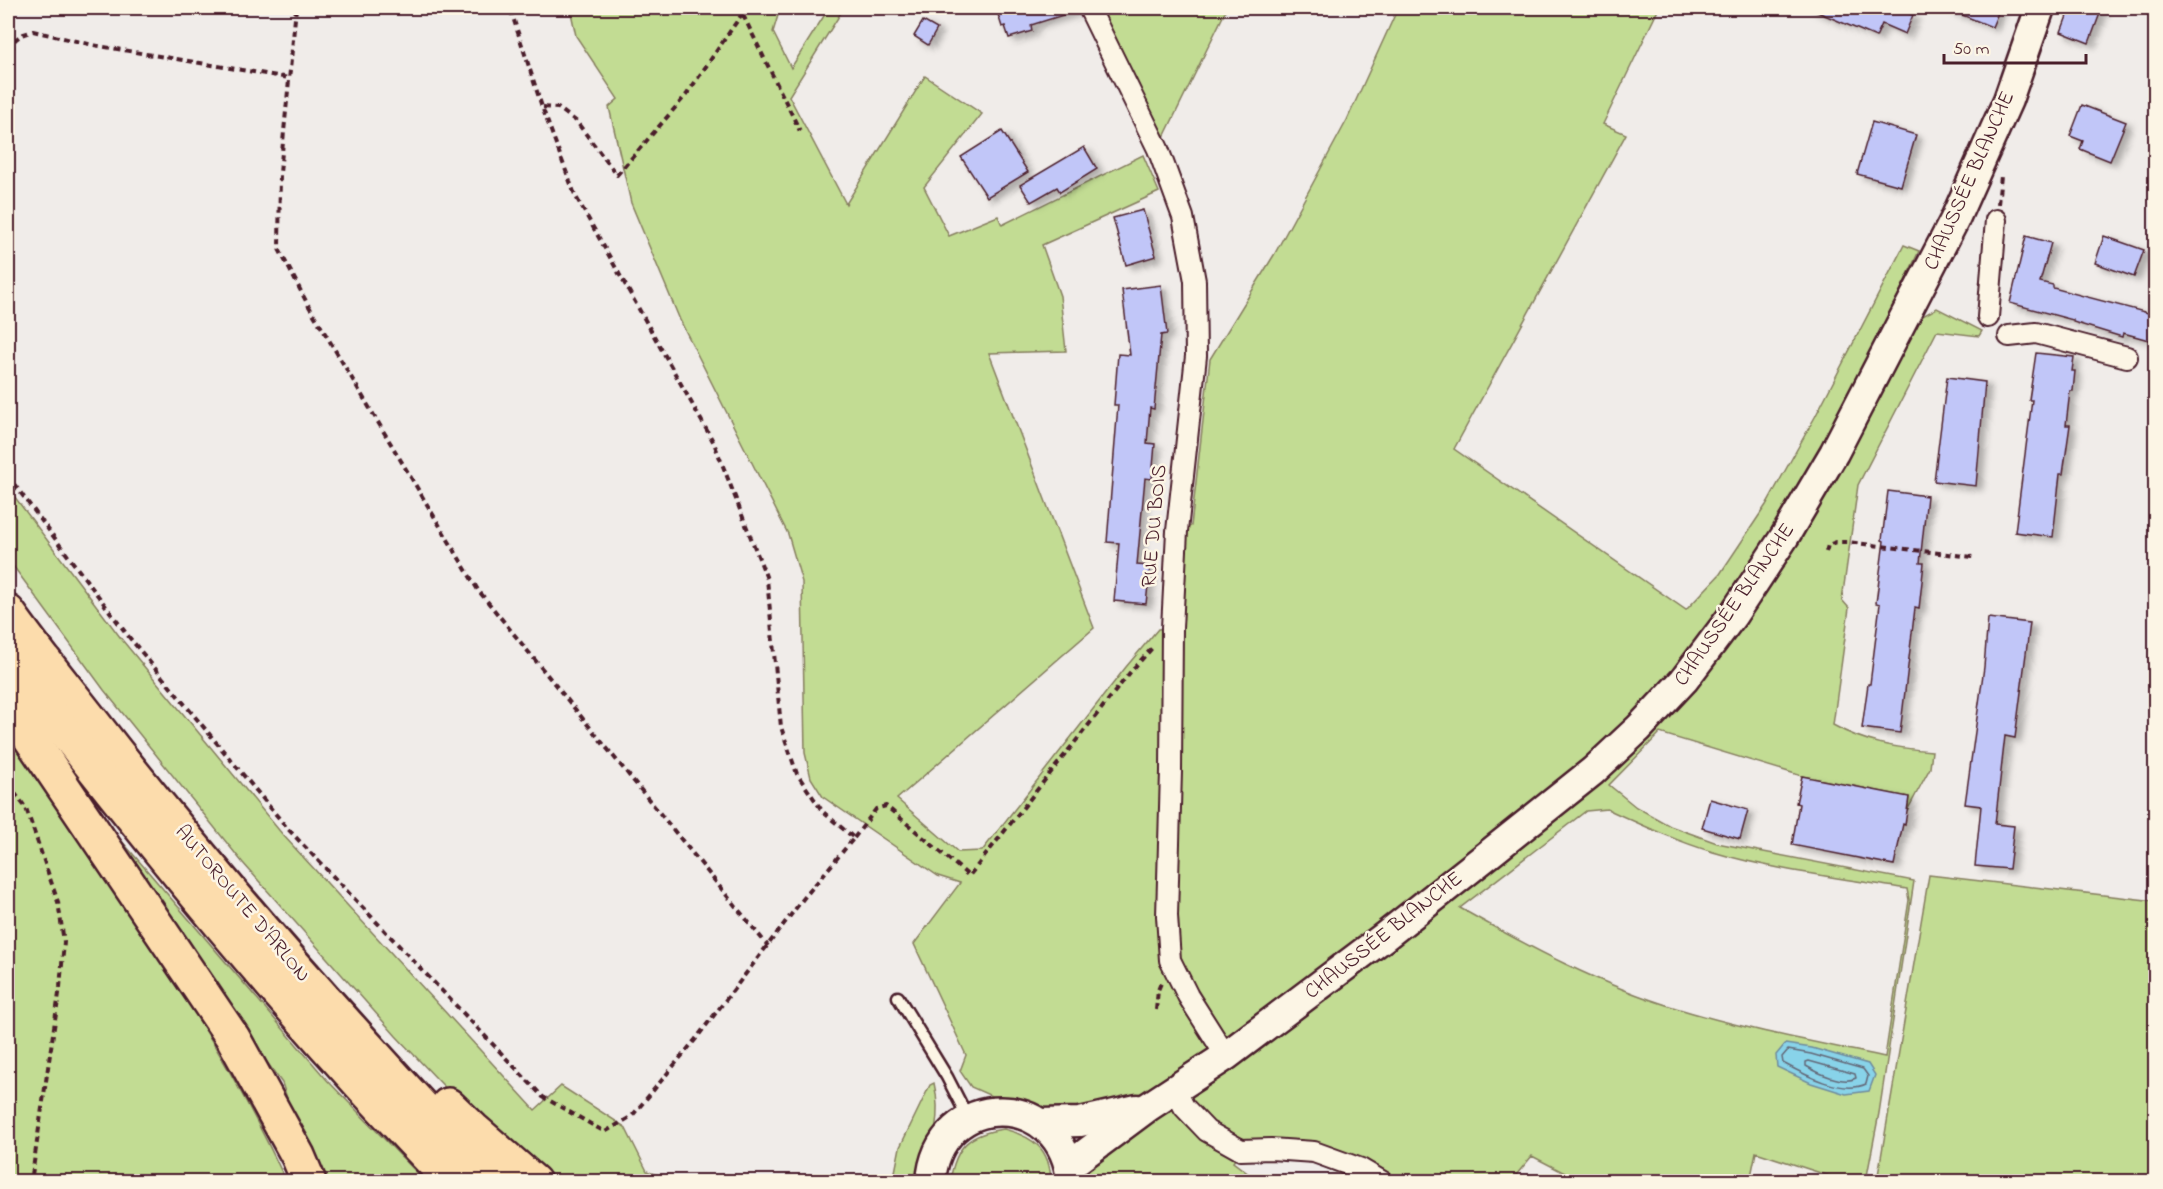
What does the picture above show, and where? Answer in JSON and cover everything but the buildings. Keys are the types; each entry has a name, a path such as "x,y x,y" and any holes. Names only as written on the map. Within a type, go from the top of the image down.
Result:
{"highway":[{"name":"AUTOROUTE D'ARLON","path":"8,612 116,753 214,873 300,974 492,1182"},
{"name":"AUTOROUTE D'ARLON","path":"8,658 94,772 237,945 343,1065 452,1182"},
{"path":"8,705 233,1038 282,1126 309,1182"},
{"path":"300,974 354,1008 473,1129 534,1182"}],"main road":[{"name":"CHAUSSÉE BLANCHE","path":"1070,1173 1148,1107 1226,1056 1384,937 1593,771 1639,728 1684,680 1733,615 1785,536 1839,443 1904,321 1958,211 2008,100 2040,8"},
{"path":"1041,1123 1080,1122 1148,1107"},
{"path":"931,1182 932,1166 939,1147 952,1131 968,1118 986,1112 1005,1111 1024,1114 1041,1123 1054,1134 1064,1149 1070,1173"}],"street":[{"name":"RUE DU BOIS","path":"1089,8 1158,150 1183,217 1195,281 1196,356 1177,531 1172,628 1167,916 1170,960 1188,996 1226,1056"},
{"name":"CHAUSSÉE BLANCHE","path":"1988,317 1996,220"},
{"path":"2009,336 2036,333 2127,357"},
{"path":"1175,1089 1184,1107 1207,1131 1241,1150 1271,1149 1314,1152 1361,1169 1383,1182"}],"lane":[{"path":"898,996 968,1118"}],"path":[{"path":"296,8 280,173 279,249 307,303 478,590 768,946"},
{"path":"510,8 542,107 575,195 714,443 767,579 781,727 797,774 823,812 854,838"},
{"path":"542,107 558,108 576,121 617,175 687,94 746,8"},
{"path":"742,14 800,131"},
{"path":"8,61 15,40 21,35 42,32 93,45 289,78"},
{"path":"8,476 129,636 288,829 543,1097 605,1132 632,1116 876,809 886,806 969,876 1132,670 1172,628"},
{"path":"1826,552 1828,545 1848,542 1973,557"},
{"path":"8,784 26,808 58,902 64,942 60,987 31,1182"}],"green space":[{"path":"570,8 777,8 779,12 773,32 791,68 829,8 844,8 789,96 846,204 925,76 982,114 924,187 949,236 998,216 1002,225 1143,155 1159,192 1042,245 1060,296 1066,351 989,353 1094,628 897,799 958,852 982,851 1158,629 1172,628 1177,531 1191,526 1210,359 1274,255 1347,120 1398,8 1659,8 1603,124 1626,134 1454,449 1686,610 1720,574 1766,505 1815,417 1904,245 1919,251 1895,302 1923,316 1937,308 1982,331 1979,336 1937,331 1858,485 1842,600 1849,608 1833,725 1881,744 1932,751 1930,768 1907,811 1909,797 1802,776 1660,733 1609,785 1636,807 1670,826 1717,843 1914,881 1879,1113 1866,1181 1845,1181 1756,1152 1750,1181 1580,1181 1532,1156 1511,1181 1357,1181 1310,1161 1276,1160 1270,1149 1241,1150 1233,1162 1258,1181 1082,1181 1093,1148 1080,1122 998,1099 971,1087 960,1071 966,1055 914,944 960,883 938,876 823,797 811,778 805,753 802,582 788,534 680,320 631,203 609,107 618,99 576,36","holes":["1607,809 1686,843 1737,859 1907,889 1909,900 1885,1057 1780,1035 1648,999 1565,964 1460,908 1586,811"]},
{"path":"1099,8 1227,8 1164,137"},
{"path":"8,488 123,641 283,835 535,1110 561,1086 625,1127 647,1171 669,1181 555,1181 457,1100 396,1036 243,863 104,690 8,559"},
{"path":"8,736 120,898 192,1008 257,1122 286,1181 8,1181"},
{"path":"108,825 327,1080 425,1181 318,1181 303,1146 282,1083 246,1033"},
{"path":"1929,875 2155,901 2155,1181 1877,1181"},
{"path":"934,1083 936,1122 919,1181 893,1182 900,1147 930,1085"},
{"path":"1004,1129 1024,1136 1038,1146 1047,1160 1051,1181 950,1181 956,1158 966,1143 982,1134"}],"water":[{"path":"1785,1044 1812,1048 1868,1064 1875,1075 1869,1091 1846,1094 1811,1083 1777,1067 1776,1055"}]}
